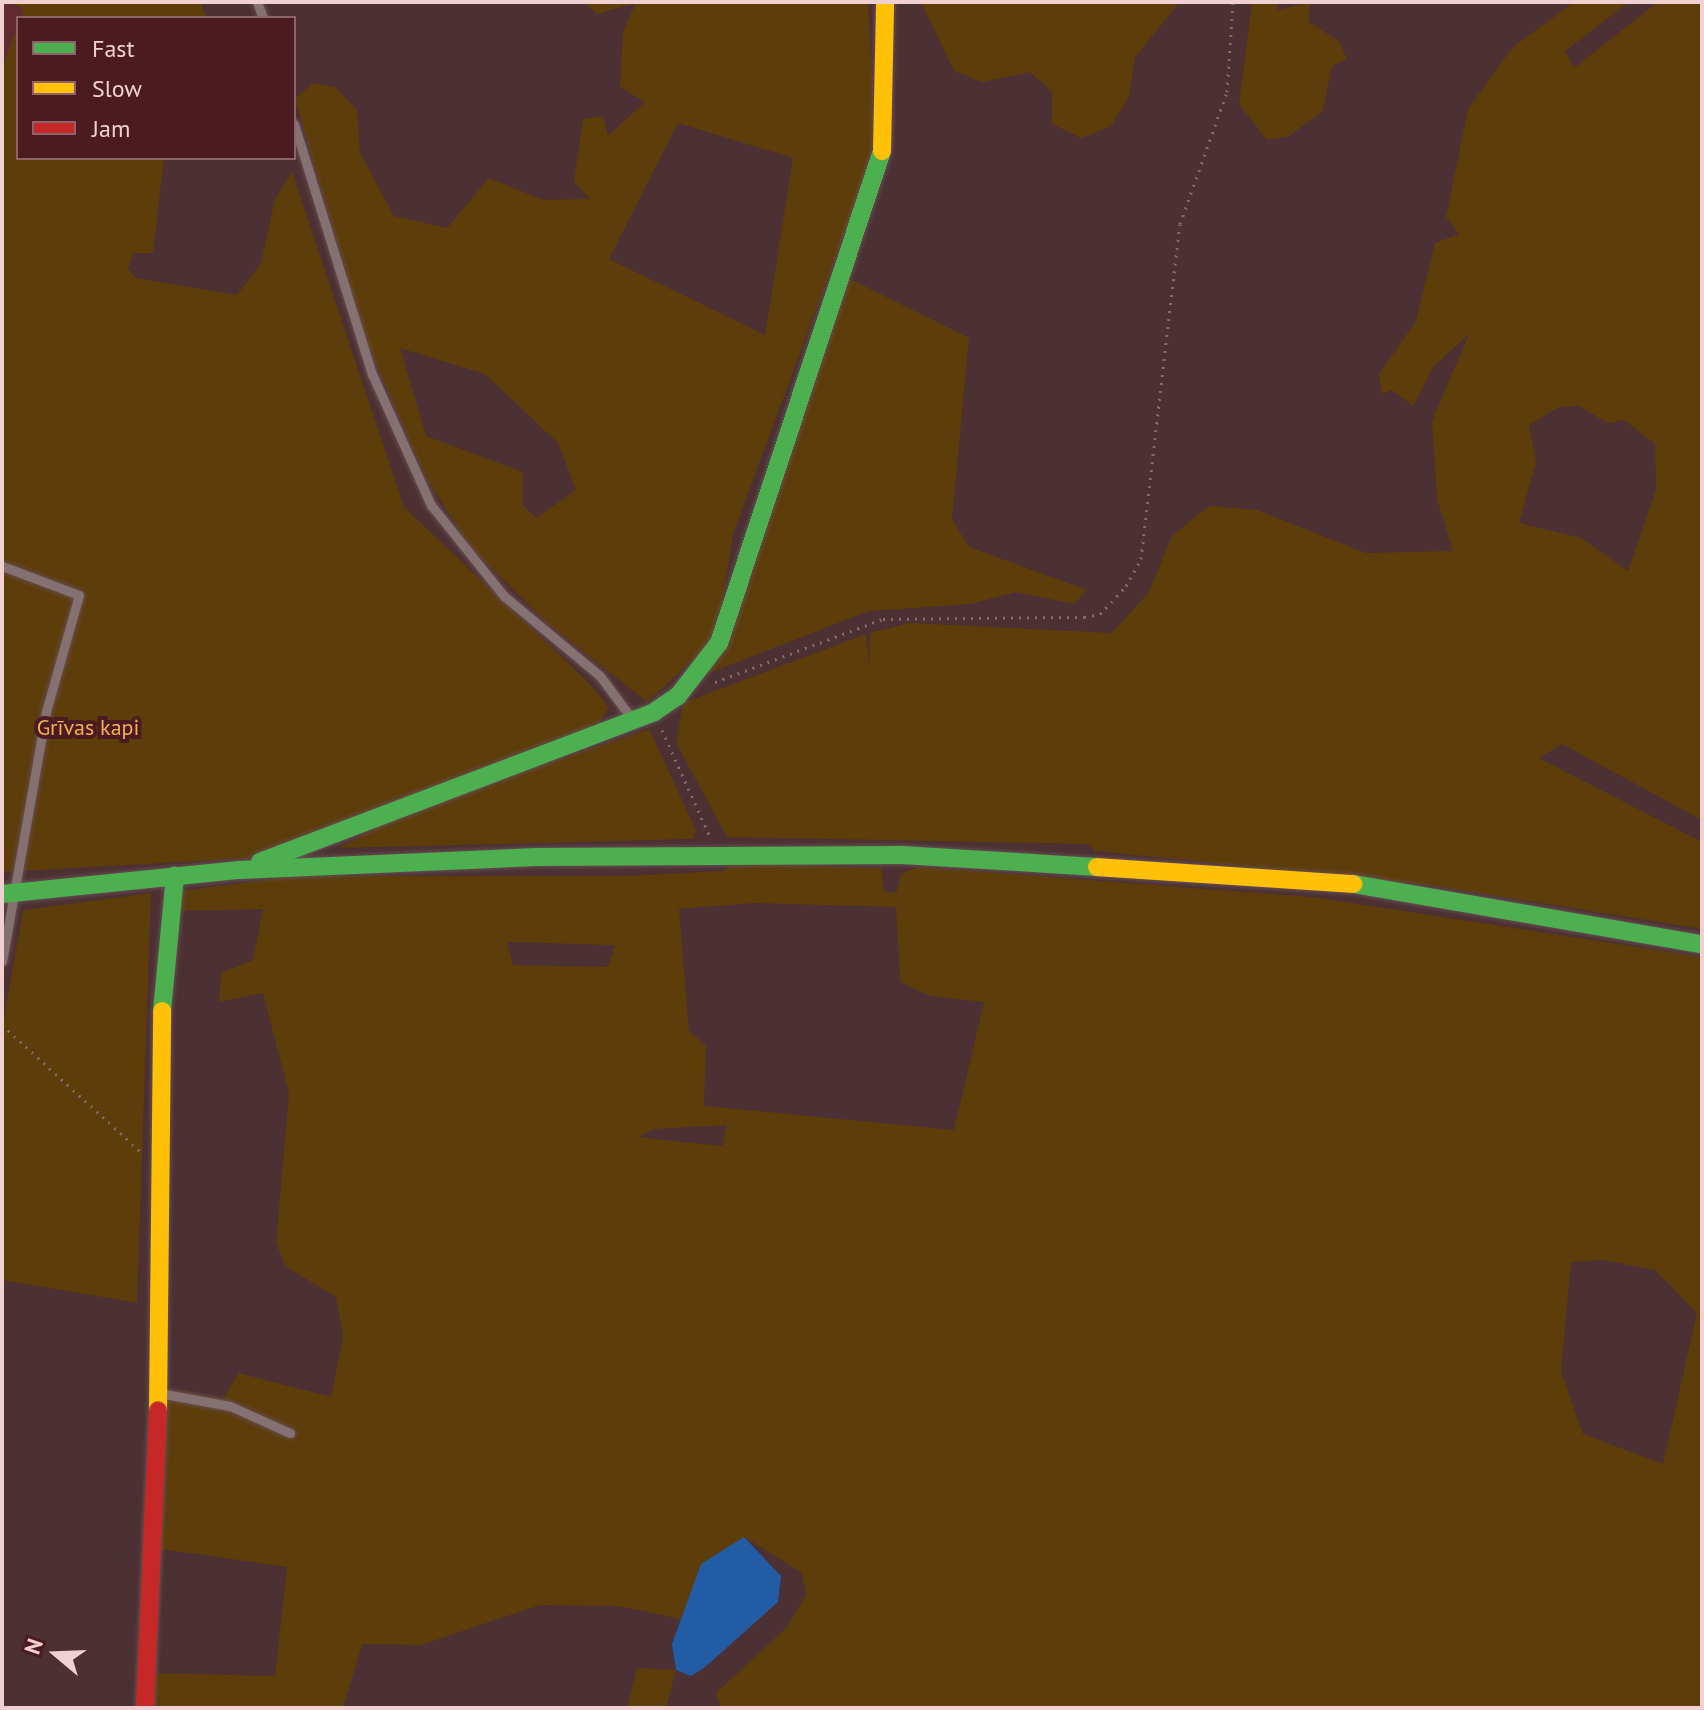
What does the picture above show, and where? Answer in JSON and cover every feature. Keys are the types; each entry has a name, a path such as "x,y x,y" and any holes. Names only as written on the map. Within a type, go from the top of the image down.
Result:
{"street":[{"path":"240,870 654,712 678,696 719,643 881,152 885,2"},
{"path":"7,894 240,870 718,855 902,855 1371,885 1702,944"},
{"path":"145,1708 159,1393 160,1038 168,876"}],"lane":[{"path":"296,130 372,374 431,505 504,596 600,676 632,719"},
{"path":"2,566 79,595 46,712 7,894 2,961"},
{"path":"159,1393 230,1406 290,1433"}],"path":[{"path":"705,686 883,619 1084,617 1100,614 1126,586 1141,559 1180,224 1227,92 1233,2"},
{"path":"654,712 718,855"},
{"path":"2,1025 159,1175"}],"shaded area":[{"path":"2,2 24,9 21,16 16,16 16,30 2,67"}],"green space":[{"path":"8,2 201,2 205,16 22,16 24,9"},
{"path":"584,2 868,2 876,148 733,534 719,625 709,645 647,702 547,623 472,549 426,478 366,341 296,102 296,98 313,83 335,87 357,110 360,153 394,216 447,228 489,178 543,200 590,199 574,182 583,119 603,116 608,136 645,102 620,87 623,31 636,3 597,14","holes":["678,123 793,158 765,335 609,259","400,348 485,374 558,443 576,490 536,518 523,505 523,472 426,436"]},
{"path":"921,2 1180,2 1135,57 1129,97 1110,127 1081,138 1052,124 1052,92 1030,72 982,82 954,71"},
{"path":"1252,2 1277,2 1278,10 1310,2 1309,22 1339,41 1347,59 1332,66 1323,111 1289,136 1267,140 1239,104"},
{"path":"1574,2 1629,2 1565,51 1574,68 1658,2 1702,2 1702,820 1562,744 1539,758 1702,842 1702,929 1429,885 1095,851 1087,844 727,837 676,743 683,703 866,634 869,666 870,633 910,623 1112,633 1149,592 1172,536 1209,506 1257,510 1366,553 1453,551 1437,499 1432,421 1469,334 1433,367 1413,406 1392,390 1382,394 1379,374 1416,321 1435,243 1459,234 1446,217 1468,109 1512,48","holes":["1579,406 1608,423 1624,420 1655,444 1656,490 1628,571 1581,538 1519,523 1536,462 1529,425 1559,407"]},
{"name":"Grīvas kapi","path":"16,30 16,160 164,160 153,253 133,253 128,268 135,278 237,295 261,263 275,199 292,172 404,507 586,680 609,707 596,727 255,858 2,872 2,67"},
{"path":"846,277 969,338 952,519 969,547 1087,590 1074,604 1016,592 971,604 869,611 707,674"},
{"path":"649,729 696,830 693,839 338,848 417,808"},
{"path":"731,864 881,868 884,891 896,893 901,874 918,867 1313,897 1702,957 1702,1708 721,1708 716,1693 787,1627 806,1595 801,1572 744,1537 681,1619 618,1606 540,1605 421,1645 362,1644 343,1708 150,1708 149,1673 275,1676 287,1567 154,1548 165,1388 223,1399 239,1373 331,1397 343,1336 336,1297 285,1266 276,1242 289,1094 263,993 219,1002 221,973 253,960 263,909 178,911 181,891 299,876 627,876 723,871","holes":["755,903 896,907 900,982 930,996 984,1002 954,1130 704,1106 706,1046 689,1031 679,909","507,942 615,945 608,967 513,965","727,1125 722,1146 637,1137 655,1129","1603,1260 1655,1270 1697,1313 1663,1464 1583,1434 1561,1371 1571,1262"]},
{"path":"151,893 137,1303 2,1280 2,1029 23,910"},
{"path":"637,1668 676,1670 666,1708 627,1708"}],"water":[{"path":"744,1537 781,1576 778,1602 704,1668 691,1676 676,1670 672,1644 701,1564"}],"traffic: fast":[{"path":"260,862 654,712 678,696 719,643 882,151"},
{"path":"2,894 240,870 536,857 902,855 1097,867"},
{"path":"162,1011 175,876"},
{"path":"1353,884 1702,944"}],"traffic: slow":[{"path":"882,151 885,2"},
{"path":"1097,867 1353,884"},
{"path":"158,1410 162,1011"}],"traffic: jam":[{"path":"145,1708 158,1410"}]}
